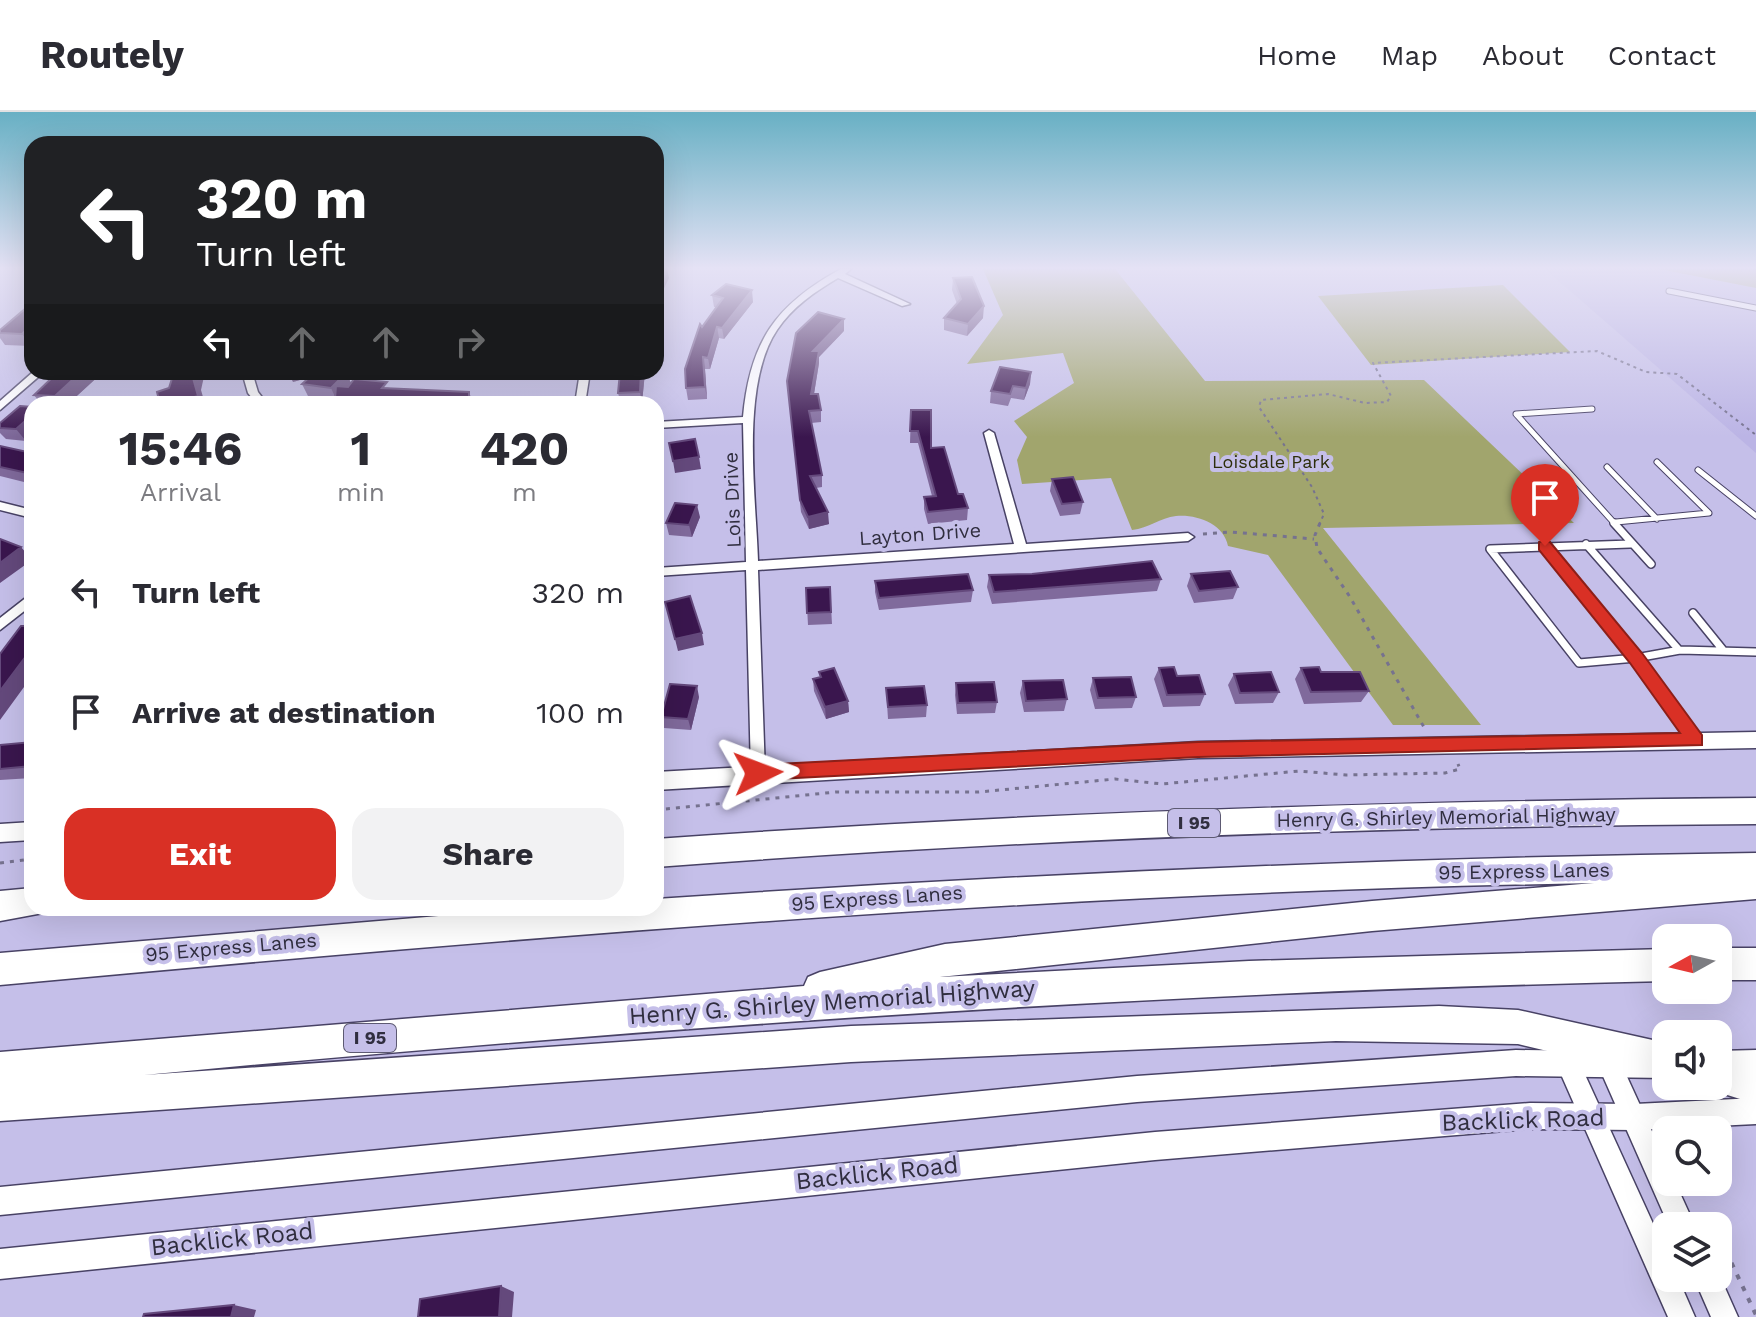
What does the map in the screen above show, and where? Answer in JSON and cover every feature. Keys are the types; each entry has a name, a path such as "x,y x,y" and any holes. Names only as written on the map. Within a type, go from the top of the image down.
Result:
{"highway":[{"name":"Henry G. Shirley Memorial Highway","path":"664,853 1101,827 1428,815 1756,811"},
{"name":"95 Express Lanes","path":"664,912 967,891 1498,871 1756,867"},
{"path":"741,1007 945,960 1372,916 1756,885"},
{"path":"0,906 24,904"},
{"name":"95 Express Lanes","path":"0,969 607,916"},
{"path":"1732,964 1756,964"},
{"name":"Henry G. Shirley Memorial Highway","path":"0,1070 741,1007 1192,980 1652,965"},
{"path":"0,1103 867,1044 1351,1024 1467,1023 1518,1027 1652,1060"},
{"path":"1732,1079 1756,1086"}],"main road":[{"path":"664,780 1182,750 1756,740"},
{"path":"0,833 24,832"},
{"path":"0,1201 1137,1089 1516,1063 1652,1064"},
{"path":"1732,1064 1756,1063"},
{"name":"Backlick Road","path":"0,1264 1140,1147 1530,1116 1635,1117 1756,1111"}],"street":[{"name":"Lois Drive","path":"758,773 748,420 751,377 768,334 776,325"},
{"path":"0,407 30,380"},
{"path":"664,425 748,420"},
{"path":"989,433 1021,547"},
{"path":"0,506 24,512"},
{"name":"Layton Drive","path":"664,572 1188,537"},
{"path":"0,625 24,605"},
{"path":"1568,1063 1682,1317"},
{"path":"1610,1065 1676,1212"},
{"path":"1713,1292 1725,1317"}],"lane":[{"path":"1592,409 1516,414 1651,564"},
{"path":"1616,522 1709,513 1657,462"},
{"path":"1607,467 1657,519"},
{"path":"1698,470 1756,516"},
{"path":"1586,544 1679,650"},
{"path":"1630,544 1490,549 1579,663 1636,658 1656,651 1756,652"},
{"path":"1545,546 1636,658 1695,740"},
{"path":"1693,613 1723,650"}],"path":[{"path":"1314,539 1324,514 1312,487 1259,407 1261,400 1328,394 1365,403 1387,402 1391,396 1373,363 1597,351 1655,375 1677,374 1756,435"},
{"path":"1188,537 1234,530 1285,540 1314,539"},
{"path":"664,809 836,792 979,792 1115,779 1162,784 1299,771 1359,775 1445,773 1460,769 1441,744 1314,539"},
{"path":"0,863 24,860"},
{"path":"1732,1264 1756,1315"}],"shaded area":[{"path":"1609,325 1756,325 1756,453"}],"green space":[{"name":"Loisdale Park","path":"995,325 1160,325 1205,381 1424,380 1574,523 1323,528 1481,725 1393,725 1268,555 1228,546 1221,532 1208,522 1176,516 1132,530 1111,478 1022,484 1017,460 1027,437 1014,421 1074,383 1063,353 967,364"},
{"path":"1340,325 1543,325 1570,352 1371,365"}],"building":[{"path":"6,325 24,325 22,334 0,333"},
{"path":"700,325 724,325 717,327 708,358 703,357 705,387 686,388 685,369"},
{"path":"804,325 838,325 813,351 819,351 811,394 818,394 821,410 809,411 822,475 810,476 828,512 808,517 800,500 787,381 796,333"},
{"path":"1000,367 1031,372 1026,388 1013,386 1010,394 991,391"},
{"path":"50,380 72,380 55,396 34,395"},
{"path":"172,380 194,380 198,396 158,396 157,392 169,388"},
{"path":"306,380 339,380 331,388 302,384"},
{"path":"353,380 365,380 387,382 382,388 469,392 469,396 335,396 336,386 348,387"},
{"path":"619,380 641,380 640,392 618,393"},
{"path":"20,406 24,406 24,422 16,429 0,428 0,423"},
{"path":"911,410 931,410 931,448 944,447 958,494 963,494 968,508 928,512 924,497 936,496 918,431 910,431"},
{"path":"695,439 699,457 673,461 669,443"},
{"path":"0,446 24,451 24,472 0,467"},
{"path":"1073,477 1083,502 1062,504 1052,479"},
{"path":"675,503 697,505 689,525 666,523"},
{"path":"0,539 21,547 0,563"},
{"path":"1152,561 1161,579 994,592 989,575 1032,574"},
{"path":"1230,571 1238,587 1199,591 1191,574"},
{"path":"968,574 973,590 879,598 875,581"},
{"path":"830,587 831,612 807,613 806,588"},
{"path":"690,596 702,633 675,639 665,602"},
{"path":"24,626 24,659 0,691 0,654"},
{"path":"1174,667 1177,676 1199,675 1205,694 1167,695 1159,668"},
{"path":"1319,667 1321,672 1360,672 1369,691 1311,692 1301,668"},
{"path":"834,668 848,701 825,707 813,679 821,677 819,672"},
{"path":"1271,672 1279,692 1240,693 1234,674"},
{"path":"1131,677 1136,697 1098,698 1093,678"},
{"path":"1063,680 1067,699 1026,701 1023,681"},
{"path":"994,682 997,702 958,703 956,683"},
{"path":"670,684 697,686 688,719 664,717"},
{"path":"924,686 927,705 888,707 886,688"},
{"path":"24,743 24,767 0,769 0,745"},
{"path":"501,1286 499,1317 418,1317 420,1299"},
{"path":"234,1305 231,1317 143,1317 144,1314"}],"route":[{"path":"758,773 1198,750 1695,740 1636,658 1545,546"}]}
